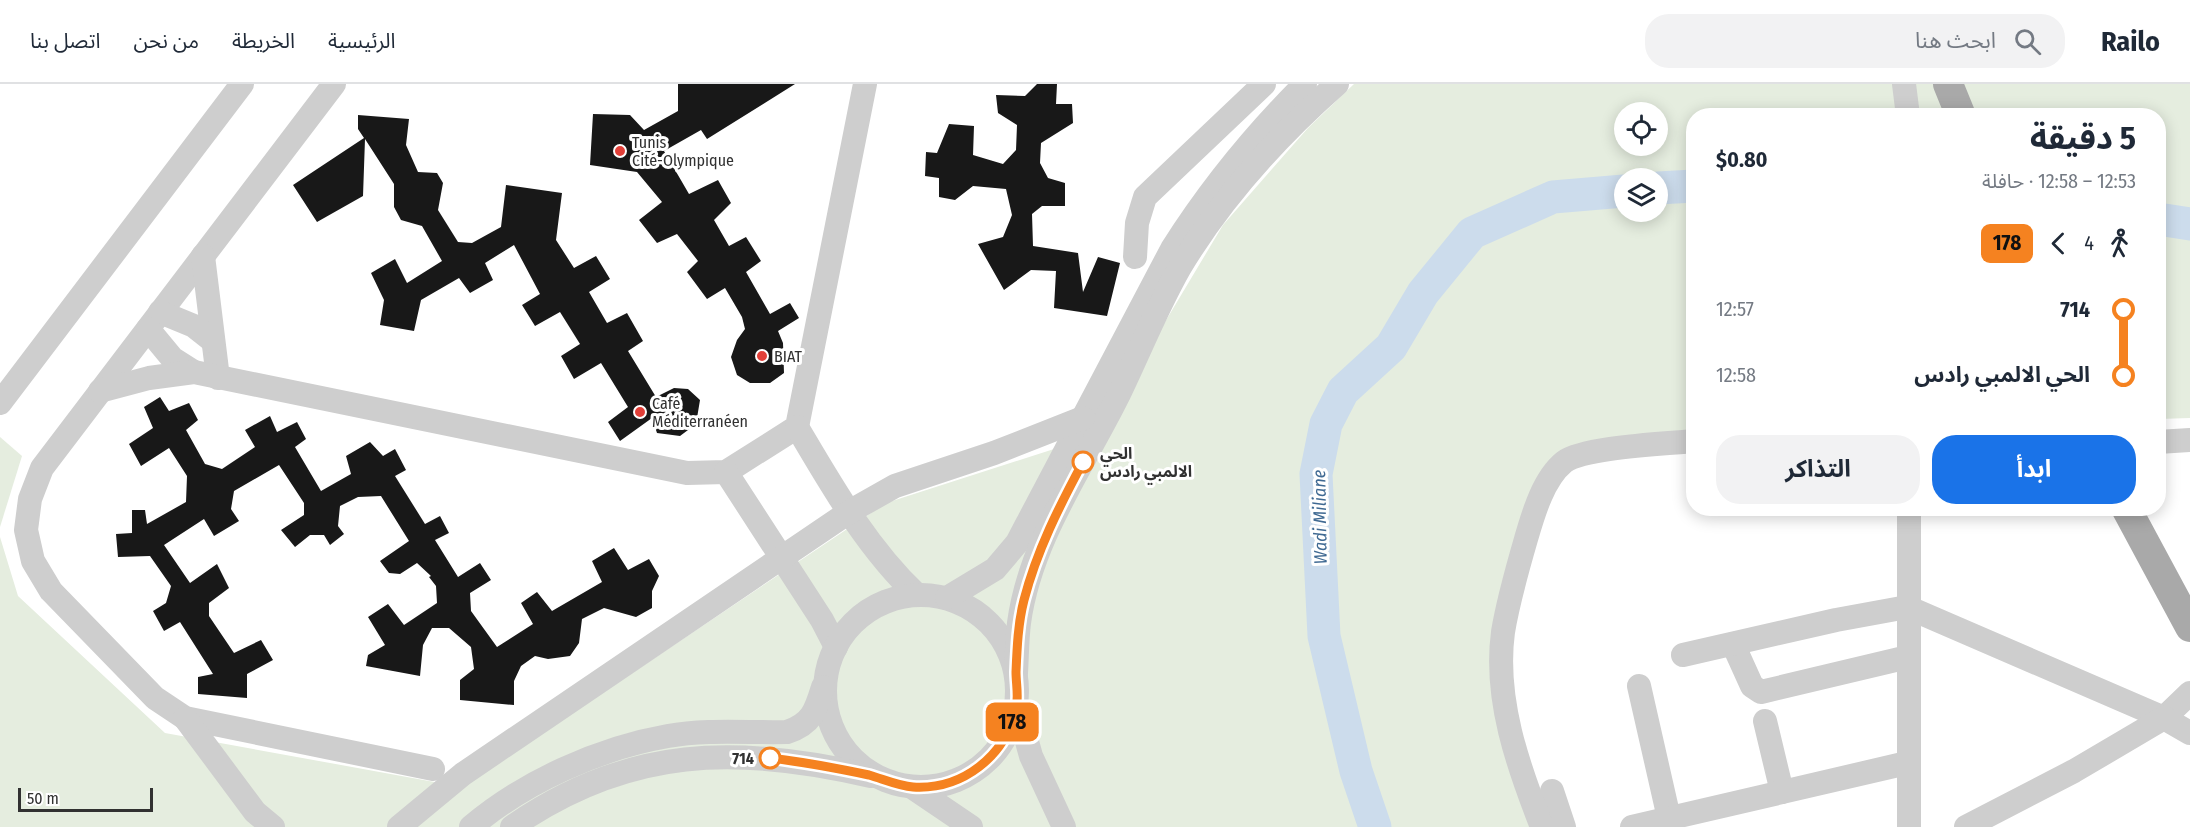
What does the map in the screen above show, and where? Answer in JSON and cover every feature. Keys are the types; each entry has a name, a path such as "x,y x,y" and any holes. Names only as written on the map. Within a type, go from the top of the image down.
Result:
{"main road":[{"path":"2130,516 2190,627"}],"street":[{"path":"0,403 242,84"},
{"path":"262,822 185,718 155,698 59,600 33,561 26,530 30,499 42,468 334,84"},
{"path":"865,84 797,427 849,512 894,574 917,595"},
{"path":"1135,257 1137,222 1145,197 1264,84"},
{"path":"947,598 995,569 1017,543 1156,278 1198,208 1237,158 1305,84"},
{"path":"1064,827 1031,756 1017,706 1016,673 1022,611 1050,525 1181,267 1224,205 1260,162 1337,84"},
{"path":"203,256 218,378"},
{"path":"154,321 194,326 213,340"},
{"path":"154,321 164,350 194,372"},
{"path":"100,392 149,378 194,372 687,473 726,472 797,427"},
{"path":"399,827 463,774 849,512 895,486 994,453 1083,418"},
{"path":"2166,442 2190,440"},
{"path":"1542,827 1510,732 1502,668 1503,634 1510,597 1531,524 1543,495 1565,462 1591,453 1686,442"},
{"path":"726,472 822,620 836,647"},
{"path":"1909,516 1907,763 1909,827"},
{"path":"471,827 502,803 542,781 623,747 669,736 787,732 797,729 806,724 816,711 836,647 856,621 884,602 917,595 947,598 979,614 1003,640 1016,673"},
{"path":"1683,655 1907,607 2164,718 2190,733"},
{"path":"1733,644 1752,686 1761,692 1908,657"},
{"path":"826,679 826,709 837,737 855,761 880,778"},
{"path":"1639,686 1669,818"},
{"path":"1966,827 2074,771 2164,718 2190,693"},
{"path":"912,787 941,785 969,775 984,764 1008,734 1017,706"},
{"path":"185,718 433,769"},
{"path":"1765,721 1782,792"},
{"path":"512,827 550,803 628,770 704,756 749,756 813,763 880,778 912,787 971,827"},
{"path":"1632,827 1907,763"},
{"path":"1552,791 1564,827"}],"shaded area":[{"path":"1354,84 2190,84 2190,418 2166,419 2166,108 1686,108 1686,438 1559,456 1494,632 1533,827 0,827 0,537 18,596 165,733 462,787 886,503 1113,430 1162,327 1223,225 1308,128"},
{"path":"0,437 22,456 0,527"}],"building":[{"path":"678,84 795,84 707,139 701,130 664,151 689,194 718,180 731,203 714,220 729,246 746,237 761,261 746,272 770,314 790,303 799,318 778,331 783,343 784,373 770,383 750,383 737,375 731,357 737,340 745,329 742,317 725,288 707,299 687,272 698,261 677,234 657,243 639,220 662,202 637,172 590,165 593,114 630,115 644,130 678,111"},
{"path":"1037,84 1057,84 1056,104 1072,104 1073,123 1041,143 1040,163 1048,178 1065,183 1065,206 1042,206 1032,214 1033,246 1078,253 1083,292 1098,257 1120,263 1107,316 1054,308 1056,271 1031,270 1004,290 978,244 1003,237 1012,215 1006,189 973,186 955,200 939,197 939,178 925,176 926,152 937,153 949,124 974,126 973,155 1003,164 1016,150 1017,125 998,113 996,95 1025,96"},
{"path":"358,115 409,119 406,145 418,172 437,173 443,183 438,210 458,242 472,243 501,227 506,185 562,193 556,240 574,268 596,256 610,279 589,292 607,323 627,313 643,341 628,351 656,397 674,388 688,389 700,400 696,424 680,436 657,433 652,418 620,441 608,422 628,407 601,363 574,379 561,356 580,344 560,312 535,326 522,305 540,294 514,245 485,263 493,280 470,293 459,278 421,300 414,331 380,325 384,300 371,273 395,259 407,283 442,261 422,226 401,220 394,207 394,184 365,139 363,196 317,222 293,185 364,138 358,129"},
{"path":"160,397 169,411 189,403 198,420 186,430 205,464 222,469 255,447 245,430 270,416 277,432 297,422 306,439 295,447 321,491 351,474 346,456 370,442 383,456 395,449 406,470 395,476 425,524 440,516 449,533 435,540 458,577 480,563 491,580 470,593 471,611 497,647 533,624 521,603 537,592 552,611 602,582 592,561 614,548 628,570 649,559 659,576 652,591 652,608 636,617 604,608 582,619 579,643 570,656 548,659 535,656 521,666 514,681 514,705 460,700 460,680 474,669 471,647 449,628 432,628 423,645 420,676 366,666 368,655 385,645 368,617 388,604 404,625 437,603 436,586 429,577 431,576 417,563 400,574 389,573 380,561 409,541 381,496 358,497 340,506 338,526 344,534 330,545 324,535 310,535 295,547 281,530 304,515 304,503 279,465 234,491 231,509 239,521 214,536 204,519 164,545 190,583 217,564 229,588 209,603 209,616 234,653 261,640 273,660 247,674 247,698 198,694 198,677 213,674 180,622 164,631 153,611 166,603 171,586 150,556 118,557 116,534 132,533 132,510 145,510 147,524 186,502 187,476 169,448 141,466 129,444 153,428 144,407"}],"waterway":[{"name":"Wadi Miliane","path":"1668,187 1686,186"},
{"name":"Wadi Miliane","path":"1375,827 1356,771 1324,636 1316,474 1326,424 1343,391 1391,347 1423,293 1472,233 1553,197 1614,192"},
{"name":"Wadi Miliane","path":"2166,220 2190,224"}],"bus line":[{"name":"178","path":"770,758 813,763 912,787 941,785 969,775 992,758 1008,734 1017,706 1019,622 1035,564 1050,525 1083,462"}],"place":[{"name":"Tunis Cité-Olympique","path":"620,151"},
{"name":"BIAT","path":"762,356"},
{"name":"Café Méditerranéen","path":"640,412"},
{"name":"الحي الالمبي رادس","path":"1083,462"},
{"name":"714","path":"770,758"}]}
